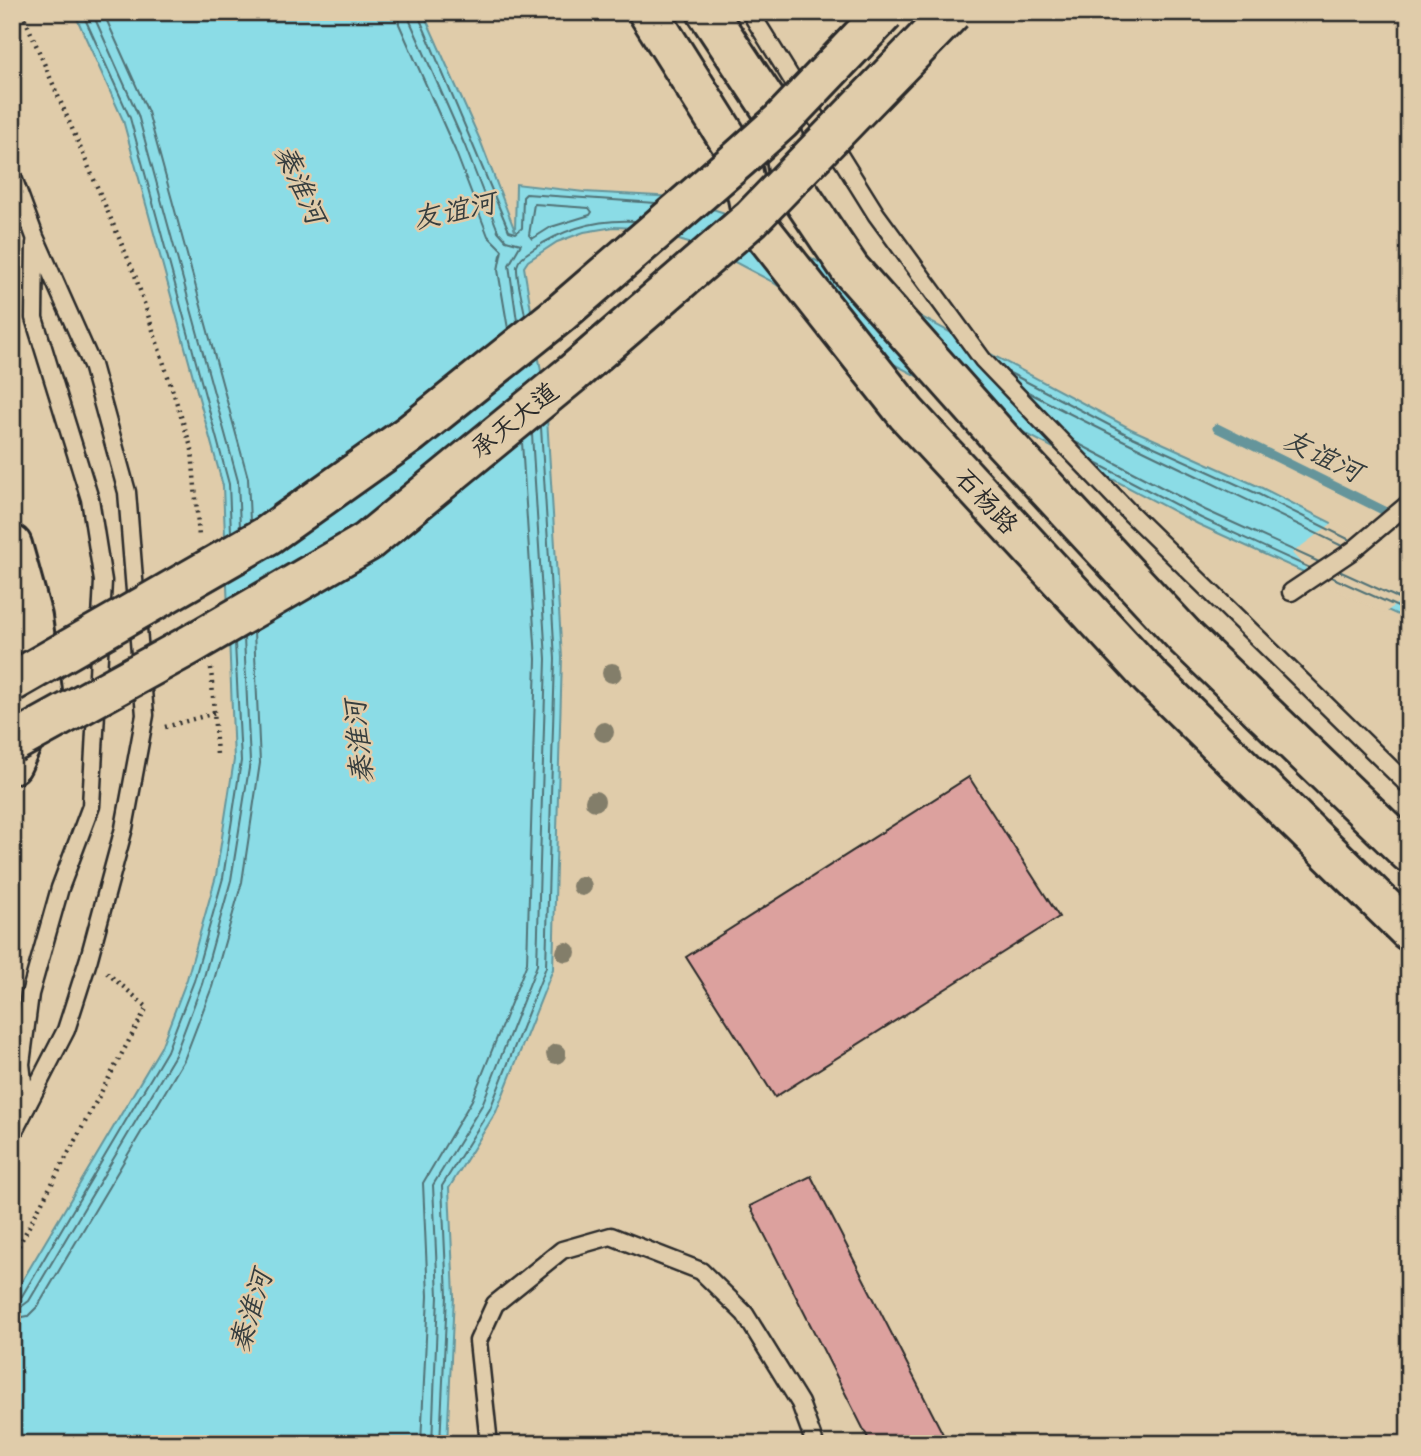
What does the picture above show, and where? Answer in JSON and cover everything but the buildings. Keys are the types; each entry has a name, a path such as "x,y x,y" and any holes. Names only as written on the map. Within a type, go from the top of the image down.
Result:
{"main road":[{"name":"石杨路","path":"648,12 740,158 751,218 915,423 1151,678 1409,931"},
{"name":"石杨路","path":"707,12 780,122 790,180 850,269 1002,440 1187,639 1409,853"},
{"name":"承天大道","path":"12,682 268,535 399,442 561,313 740,158 780,122 885,12"},
{"name":"承天大道","path":"12,743 190,645 367,542 573,373 751,218 952,12"},
{"path":"12,545 32,617 43,698 12,764"}],"lane":[{"path":"750,12 876,214 983,360 1131,514 1409,786"},
{"path":"12,175 35,237 92,365 127,492 145,715 124,828 89,958 66,1030 12,1135"},
{"path":"26,1107 21,1064 30,994 60,888 91,806 103,581 90,499 34,318 35,237"},
{"path":"1291,593 1352,551 1409,503"},
{"path":"489,1444 478,1341 495,1304 562,1250 611,1236 701,1271 745,1314 800,1403 816,1444"}],"path":[{"path":"22,12 135,275 192,450 200,547"},
{"path":"210,658 216,755"},
{"path":"165,727 215,713"},
{"path":"12,1258 146,1006 89,958"}],"water":[{"name":"秦淮河","path":"74,12 423,12 480,140 515,231 516,184 584,192 676,197 731,215 1131,429 1262,488 1409,562 1409,620 1198,524 886,360 771,281 712,250 639,228 614,227 584,232 557,242 528,261 524,267 546,402 562,658 553,969 496,1112 449,1188 454,1296 447,1444 12,1444 12,1298 161,1047 187,979 216,876 234,760 223,486 123,120"}],"pier":[{"path":"1335,521 1409,558 1409,594 1385,613 1318,582 1292,553"}],"waterway":[{"name":"友谊河","path":"1217,428 1409,523"}]}
